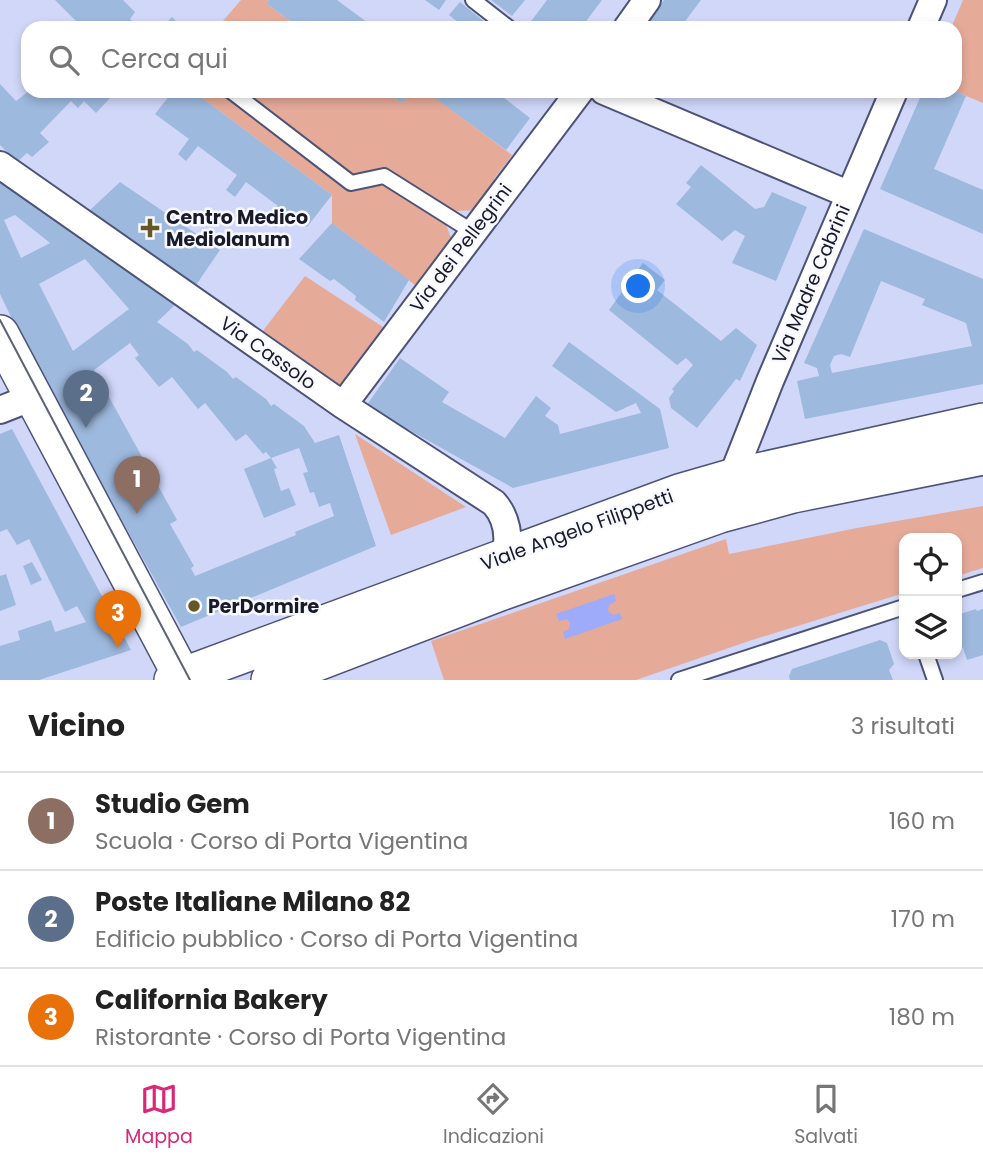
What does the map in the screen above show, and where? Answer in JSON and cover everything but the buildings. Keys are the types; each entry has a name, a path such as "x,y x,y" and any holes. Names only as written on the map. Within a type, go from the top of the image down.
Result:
{"main road":[{"path":"0,334 16,404 180,679"},
{"name":"Viale Angelo Filippetti","path":"180,679 679,493 731,478 983,422"},
{"name":"Viale Angelo Filippetti","path":"270,680 500,592 720,514 793,494 983,456"}],"street":[{"path":"632,21 647,0"},
{"path":"924,21 933,0"},
{"name":"Via dei Pellegrini","path":"343,405 570,98"},
{"path":"621,98 848,194"},
{"name":"Via Madre Cabrini","path":"720,514 731,478 848,194 891,98"},
{"name":"Via Cassolo","path":"0,165 343,405 494,503 500,510 506,527 508,541 505,556"}],"lane":[{"path":"473,0 500,21"},
{"path":"240,98 351,183 384,176 473,232"},
{"path":"962,588 983,582"},
{"path":"679,680 899,609"},
{"path":"928,659 935,680"}],"shaded area":[{"path":"241,0 269,0 267,4 290,21 223,21"},
{"path":"963,0 983,0 983,103 962,94 962,21 954,21"},
{"path":"202,98 395,98 402,103 406,98 436,98 512,155 494,179 495,189 480,210 456,211 446,225 454,245 442,261 430,265 415,285 332,223 332,195"},
{"path":"305,276 383,327 384,337 343,389 262,332"},
{"path":"355,434 466,507 391,535"},
{"path":"983,506 983,568 962,574 962,533 899,533 899,595 749,641 636,680 444,680 431,641 726,539 729,554"}],"water":[{"path":"614,594 616,601 609,605 608,611 613,615 620,613 622,619 565,639 563,632 569,629 570,623 567,619 559,621 556,614"}],"tram line":[{"path":"0,320 190,680"}],"place":[{"name":"Centro Medico Mediolanum","path":"150,228"},
{"name":"Poste Italiane Milano 82","path":"86,428"},
{"name":"Studio Gem","path":"137,514"},
{"name":"PerDormire","path":"194,606"},
{"name":"California Bakery","path":"118,648"}]}
